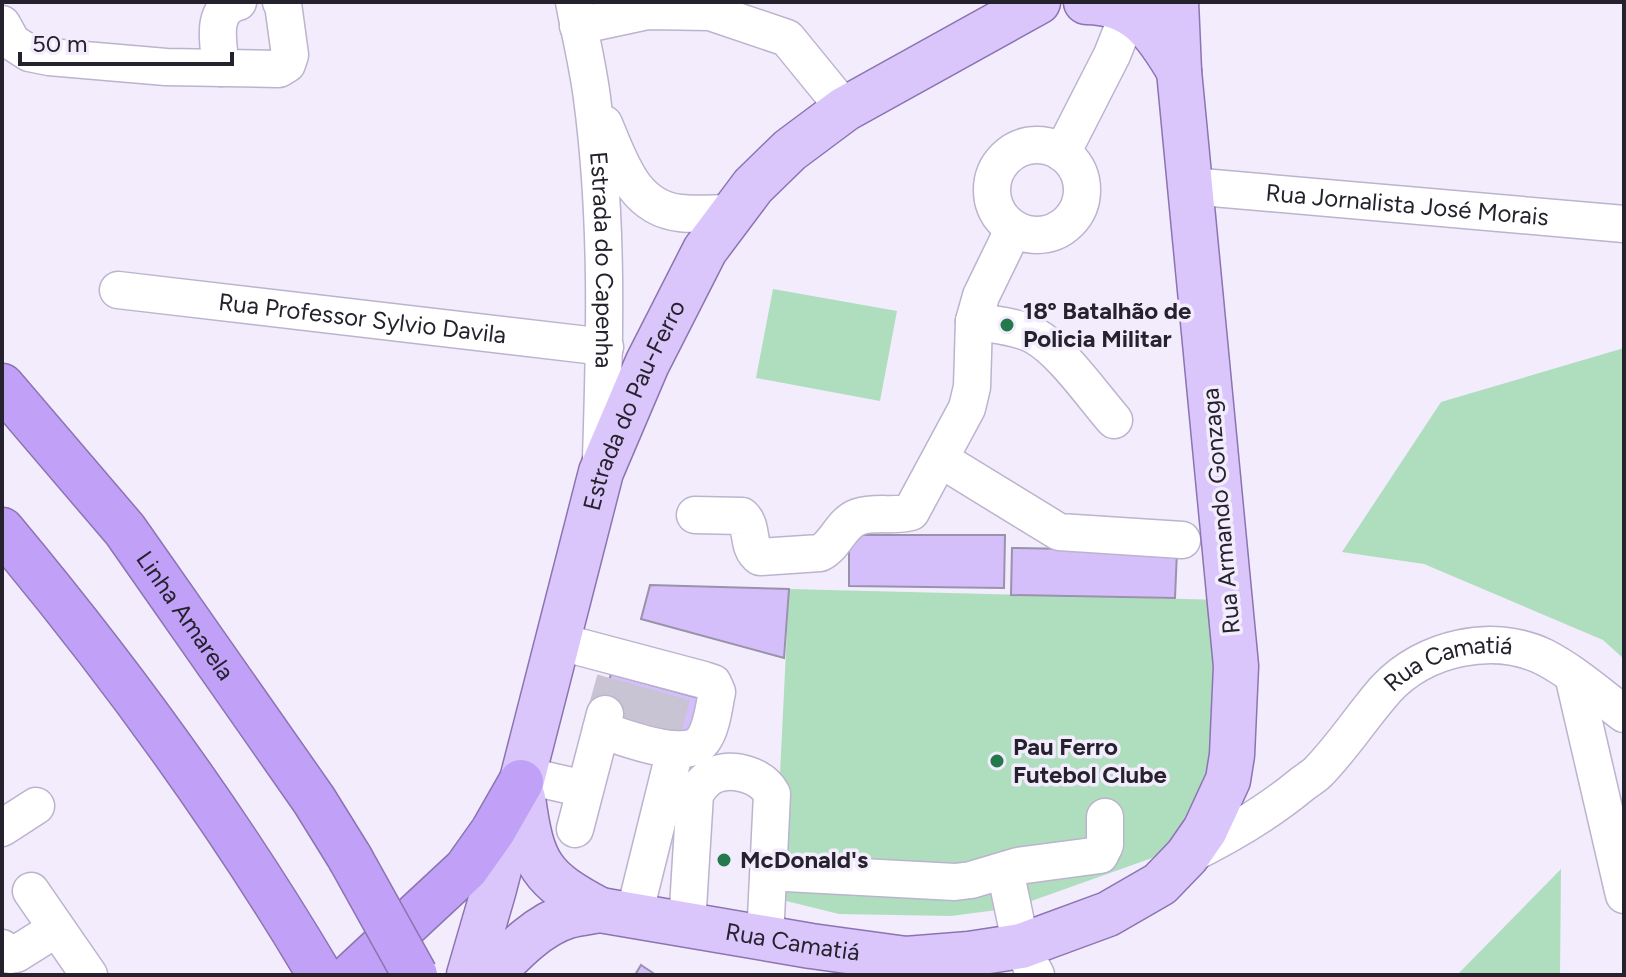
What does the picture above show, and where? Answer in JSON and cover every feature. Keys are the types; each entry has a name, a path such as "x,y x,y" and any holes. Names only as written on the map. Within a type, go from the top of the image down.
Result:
{"highway":[{"name":"Linha Amarela","path":"2,386 125,530 314,800 415,975"},
{"path":"2,530 190,774 283,913 320,975"},
{"path":"352,975 466,869 493,831 522,779"}],"main road":[{"path":"1086,2 1130,7 1158,36 1179,71"},
{"name":"Rua Armando Gonzaga","path":"1176,2 1179,71 1236,666 1228,780"},
{"name":"Estrada do Pau-Ferro","path":"469,975 601,472 673,308 705,250 753,186 790,150 845,109 1044,3"},
{"path":"522,779 529,837 535,858 551,880 566,892 617,912"},
{"name":"Rua Camatiá","path":"491,975 512,952 566,916 617,912 906,959 969,954 1028,960 1160,884 1187,856 1205,830 1228,780"}],"street":[{"path":"221,68 218,21 224,10 238,2"},
{"path":"2,24 12,42 29,53 49,57 166,67 279,69 287,64 290,55 281,2"},
{"path":"1062,153 1112,55 1130,7"},
{"path":"576,14 710,12 787,38 845,109"},
{"name":"Estrada do Capenha","path":"576,14 592,97 602,216 605,347 601,472"},
{"name":"Estrada do Capenha","path":"592,97 625,171 636,190 649,203 682,214 731,213"},
{"path":"1028,146 1046,146 1062,153 1075,165 1081,181 1081,198 1075,215 1063,227 1047,235 1029,235 1013,230 1000,217 992,201 992,183 999,166 1011,153 1028,146"},
{"name":"Rua Jornalista José Morais","path":"1190,186 1624,224"},
{"path":"695,515 742,516 747,520 752,550 760,557 820,553 828,549 858,517 911,512 967,408 972,387 974,321 981,296 1013,230"},
{"name":"Rua Professor Sylvio Davila","path":"118,290 605,347"},
{"path":"974,321 1038,337 1068,366 1114,420"},
{"path":"940,459 1059,532 1182,540"},
{"path":"557,641 646,674 713,683 717,692 702,743 695,747 637,733"},
{"name":"Rua Camatiá","path":"1187,856 1228,836 1289,797 1319,772 1388,687 1412,668 1444,651 1477,644 1508,646 1541,656 1573,675 1624,714"},
{"path":"1573,675 1624,895"},
{"path":"575,829 585,789 637,733"},
{"path":"617,912 637,733"},
{"path":"687,924 695,794 703,782 716,774 748,774 767,785 772,794 765,938"},
{"path":"522,779 585,789"},
{"path":"1228,780 1277,792 1300,786"},
{"path":"2,828 36,806"},
{"path":"786,873 955,882 1018,866 1100,855 1105,845 1105,817"},
{"path":"1005,870 1028,960"},
{"path":"31,891 89,975"},
{"path":"2,948 10,955 16,954 56,929"}],"green space":[{"path":"773,289 897,311 880,401 756,378"},
{"path":"1624,348 1624,659 1603,640 1424,564 1342,552 1441,402"},
{"name":"Pau Ferro Futebol Clube","path":"789,589 1224,600 1222,733 1188,826 1152,858 1012,908 951,916 839,914 774,898"},
{"path":"1561,869 1560,975 1457,975"}],"building":[{"path":"849,535 1005,535 1004,588 849,586"},
{"path":"1012,548 1177,551 1175,598 1011,595"},
{"path":"650,585 789,589 784,658 641,619"},
{"path":"611,674 702,699 691,738 600,712"},
{"path":"641,965 656,975 635,975"}],"tunnel":[{"path":"605,714 616,675"},
{"path":"631,721 642,682"},
{"path":"663,730 674,691"}],"place":[{"name":"18º Batalhão de Policia Militar","path":"1007,325"},
{"name":"Pau Ferro Futebol Clube","path":"997,761"},
{"name":"McDonald's","path":"724,860"}]}
